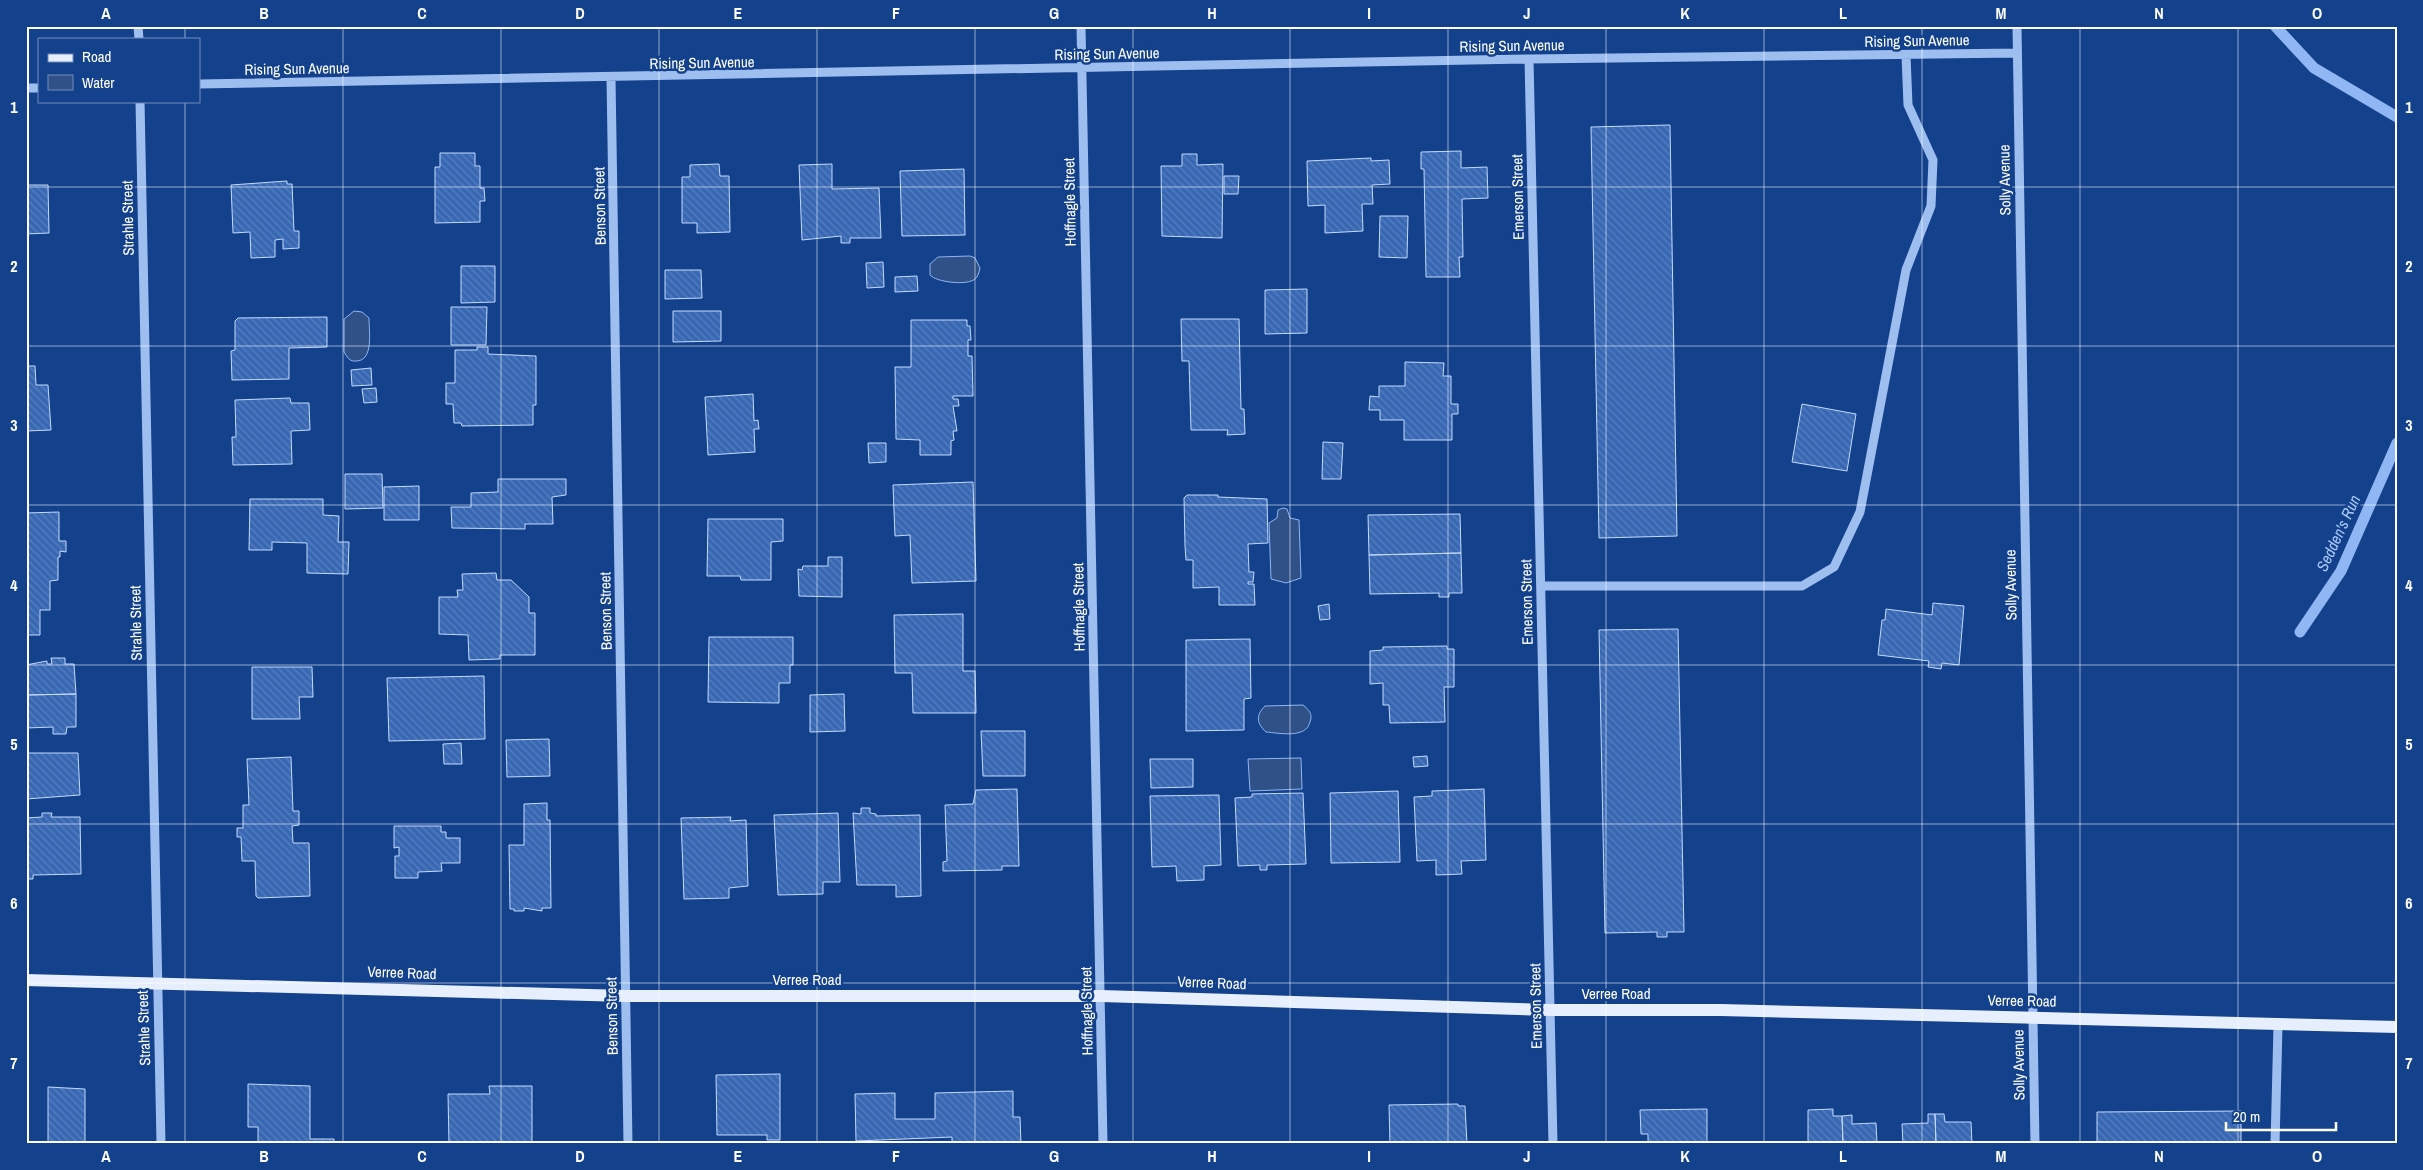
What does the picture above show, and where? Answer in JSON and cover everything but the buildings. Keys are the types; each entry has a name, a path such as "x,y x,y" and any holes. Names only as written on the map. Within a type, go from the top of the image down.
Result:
{"main road":[{"name":"Verree Road","path":"26,980 626,996 1101,996 1550,1010 1721,1010 2278,1026 2397,1027"}],"street":[{"name":"Hoffnagle Street","path":"1081,26 1103,1144"},
{"name":"Solly Avenue","path":"2017,26 2035,1144"},
{"name":"Rising Sun Avenue","path":"200,84 612,78 1529,59 2016,53"},
{"path":"1540,586 1802,586 1834,567 1860,512 1906,270 1930,206 1933,160 1908,105 1906,54"},
{"name":"Emerson Street","path":"1529,59 1553,1144"},
{"name":"Benson Street","path":"612,78 628,1144"},
{"name":"Strahle Street","path":"140,102 156,983 161,1144"},
{"path":"2275,1144 2278,1026"}],"water":[{"path":"970,256 975,258 980,268 977,277 971,281 952,282 938,280 930,275 930,264 938,257"},
{"path":"354,311 362,312 369,318 370,337 366,356 362,360 352,361 344,352 344,319"},
{"path":"1287,509 1290,518 1299,520 1301,578 1286,583 1271,579 1269,523 1277,518 1278,510"},
{"path":"1303,705 1309,710 1311,717 1310,722 1303,731 1291,734 1266,732 1260,725 1258,719 1265,706"},
{"path":"1301,758 1302,789 1250,791 1248,759"}],"waterway":[{"name":"Sedden's Run","path":"2275,26 2314,68 2397,117"},
{"name":"Sedden's Run","path":"2300,632 2341,571 2397,443"}]}
